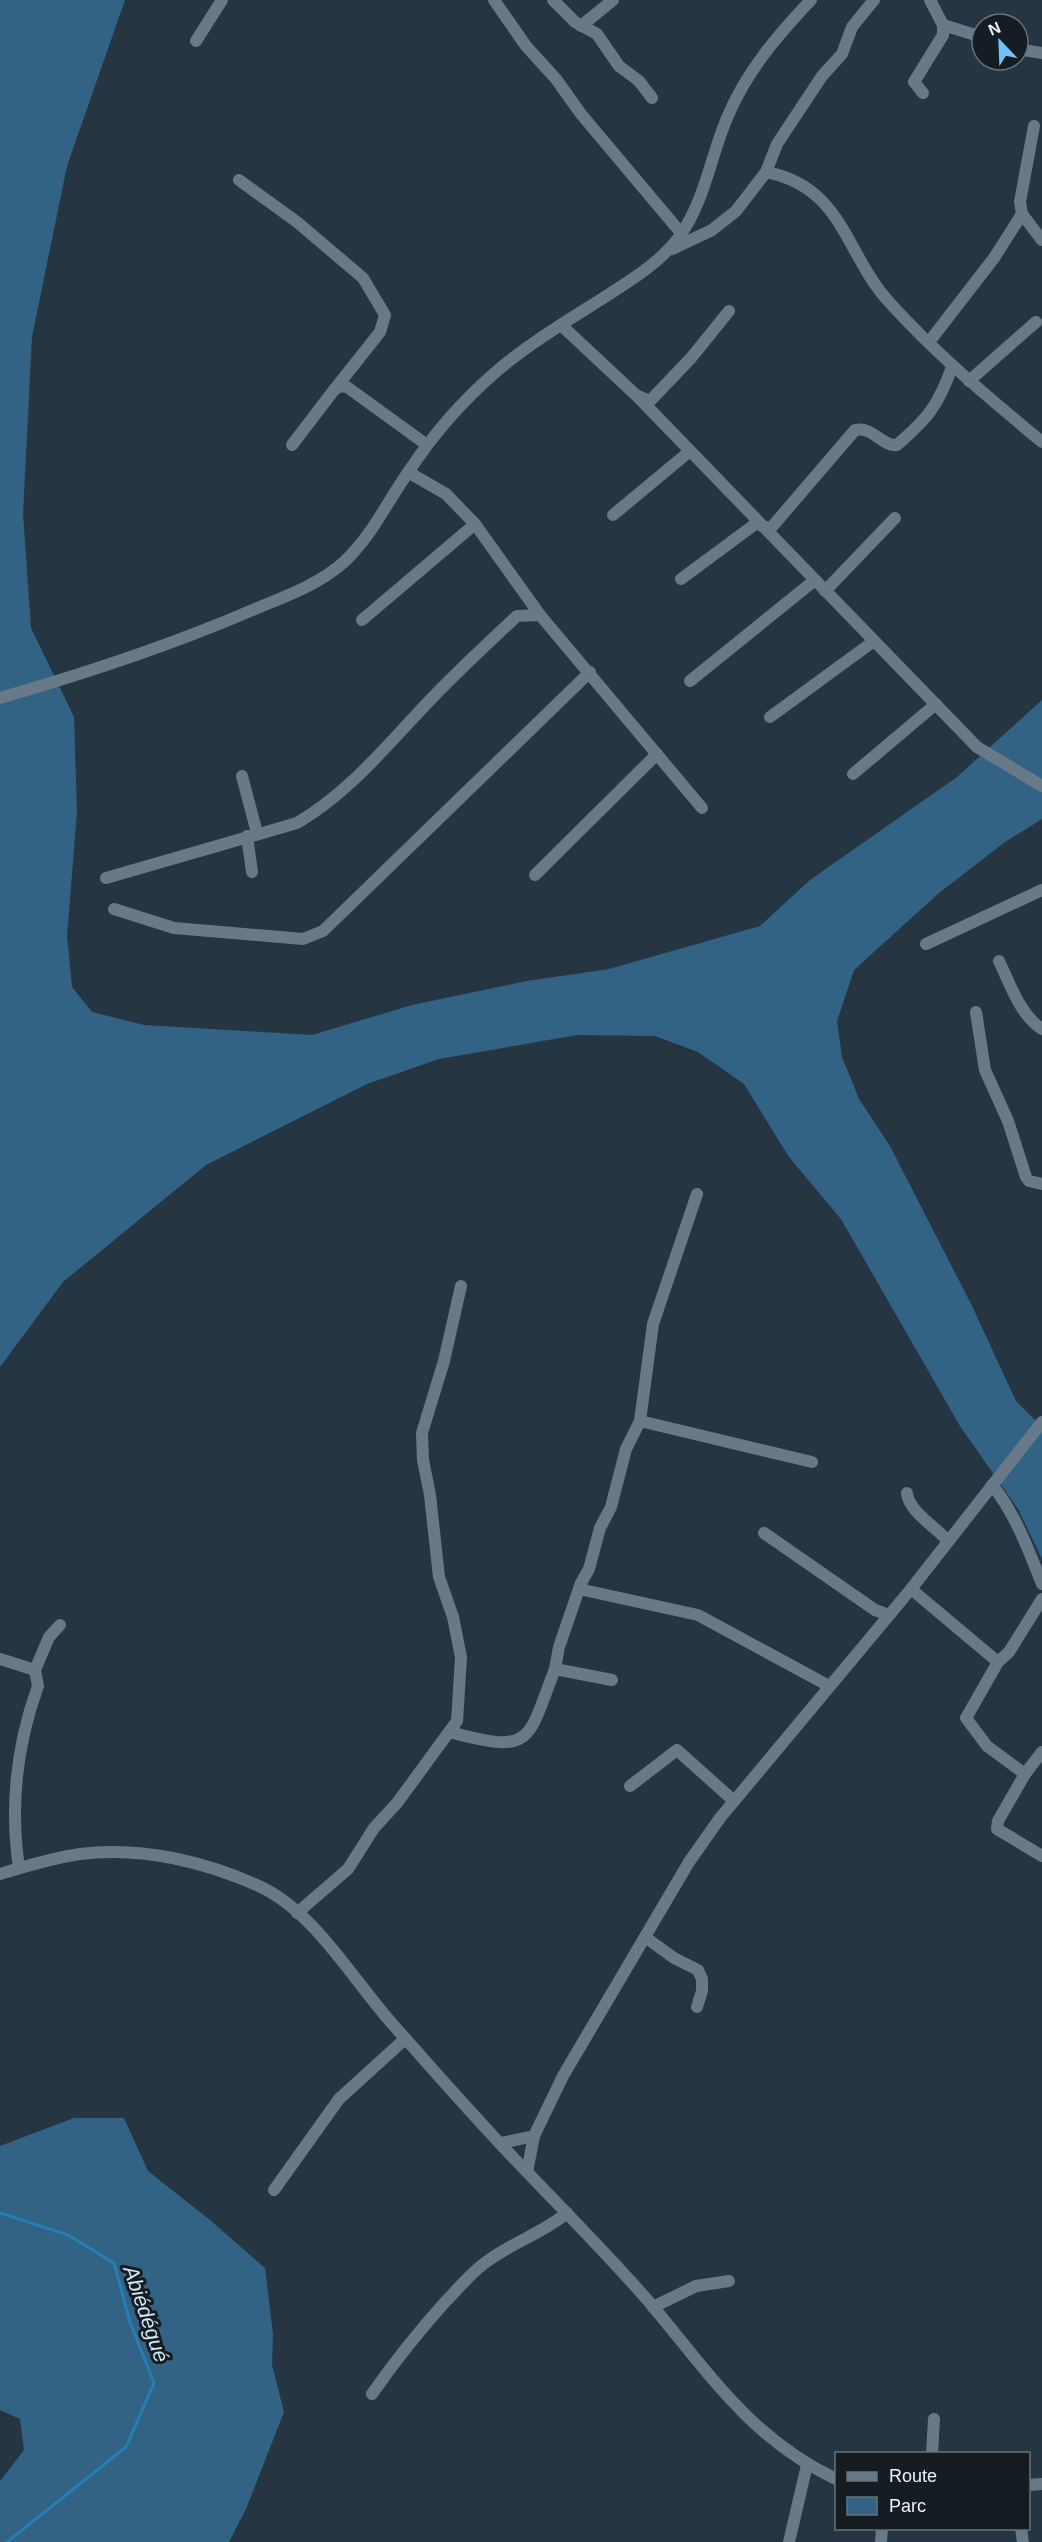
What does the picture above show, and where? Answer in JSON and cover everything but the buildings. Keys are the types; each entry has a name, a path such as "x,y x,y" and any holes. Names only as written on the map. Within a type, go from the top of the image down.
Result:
{"street":[{"path":"196,41 222,0"},
{"path":"494,0 526,46 556,79 580,114 681,233"},
{"path":"552,0 581,26 597,34 619,66 639,81 652,98"},
{"path":"581,26 614,0"},
{"path":"667,252 681,233 706,186 726,119 753,66 811,0"},
{"path":"0,698 152,651 310,586 343,562 369,536 408,472 448,416 499,369 561,325 638,276 667,252 712,230 736,212 766,172 777,144 822,76 842,54 852,27 874,0"},
{"path":"922,93 914,82 943,35 943,25 930,0"},
{"path":"943,25 970,33"},
{"path":"929,342 994,258 1022,214 1021,191 1034,126"},
{"path":"766,172 786,176 820,199 841,222 862,263 888,302 951,367 1042,442"},
{"path":"239,180 297,222 363,278 385,315 380,332 292,446"},
{"path":"1022,214 1042,240"},
{"path":"637,396 650,401 692,358 729,311"},
{"path":"969,381 1036,322"},
{"path":"561,325 637,396 977,747 1042,786"},
{"path":"760,524 771,528 855,430 863,429 891,446 897,446 928,417 941,395 951,367"},
{"path":"334,390 340,386 347,387 427,445"},
{"path":"613,515 690,451"},
{"path":"408,472 446,494 475,524 540,615 702,808"},
{"path":"825,591 895,518"},
{"path":"362,620 475,524"},
{"path":"681,579 760,524"},
{"path":"690,681 815,580"},
{"path":"106,878 297,823 310,815 367,767 434,696 517,616 540,615"},
{"path":"770,717 874,641"},
{"path":"114,909 174,928 303,939 313,936 323,931 590,672"},
{"path":"853,774 936,704"},
{"path":"535,875 657,754"},
{"path":"242,776 252,835 252,872"},
{"path":"926,944 1042,891"},
{"path":"999,961 1020,1004 1034,1024 1042,1029"},
{"path":"976,1012 985,1070 1008,1121 1026,1177 1029,1181 1042,1184"},
{"path":"450,1732 488,1742 512,1743 523,1738 539,1715 579,1588 589,1569 600,1528 612,1506 626,1449 640,1421 653,1324 697,1194"},
{"path":"297,1912 348,1869 374,1828 397,1803 457,1721 461,1657 453,1617 439,1577 430,1496 423,1460 422,1433 444,1361 460,1286"},
{"path":"640,1421 812,1462"},
{"path":"527,2172 534,2136 563,2076 689,1862 734,1802 911,1588 1042,1422"},
{"path":"992,1485 1002,1497 1029,1551 1042,1584"},
{"path":"907,1493 907,1500 913,1508 948,1541"},
{"path":"764,1533 875,1611 889,1615"},
{"path":"579,1588 698,1615 767,1650 829,1686"},
{"path":"911,1588 998,1662"},
{"path":"1025,1773 987,1746 966,1718 998,1662 1009,1652 1042,1599"},
{"path":"19,1868 16,1821 21,1743 38,1686 35,1670 49,1637 60,1624"},
{"path":"0,1659 35,1670"},
{"path":"555,1669 612,1680"},
{"path":"630,1786 678,1750 734,1802"},
{"path":"1042,1752 1025,1773 998,1821 997,1829 1042,1856"},
{"path":"0,1874 81,1854 133,1852 189,1862 262,1888 285,1901 297,1912 405,2039 527,2172 609,2254 728,2398 765,2435 807,2465 835,2478"},
{"path":"645,1936 674,1958 698,1970 702,1979 702,1991 697,2007"},
{"path":"273,2190 339,2099 405,2039"},
{"path":"501,2143 534,2136"},
{"path":"372,2394 418,2331 469,2276 488,2260 527,2236 554,2223 567,2213"},
{"path":"653,2307 696,2286 729,2281"},
{"path":"932,2452 934,2419"},
{"path":"789,2542 807,2465"}],"green space":[{"path":"0,0 125,0 67,166 32,337 23,514 31,628 74,717 77,812 67,935 72,987 92,1012 144,1025 312,1035 412,1005 527,981 609,969 760,926 810,880 957,777 1042,700 1042,819 1005,842 939,893 854,970 837,1021 842,1057 859,1099 890,1146 972,1306 1016,1401 1042,1427 1042,1559 1018,1509 960,1426 841,1219 789,1157 744,1084 698,1052 655,1036 577,1035 439,1059 367,1084 206,1165 63,1282 0,1367"},
{"path":"74,2118 124,2118 148,2171 210,2220 265,2268 273,2334 272,2365 284,2412 246,2509 229,2542 0,2542 0,2481 24,2450 20,2419 0,2410 0,2146"}],"waterway":[{"name":"Abiédégué","path":"0,2213 68,2235 114,2263 130,2322 154,2383 126,2447 7,2542"}]}
